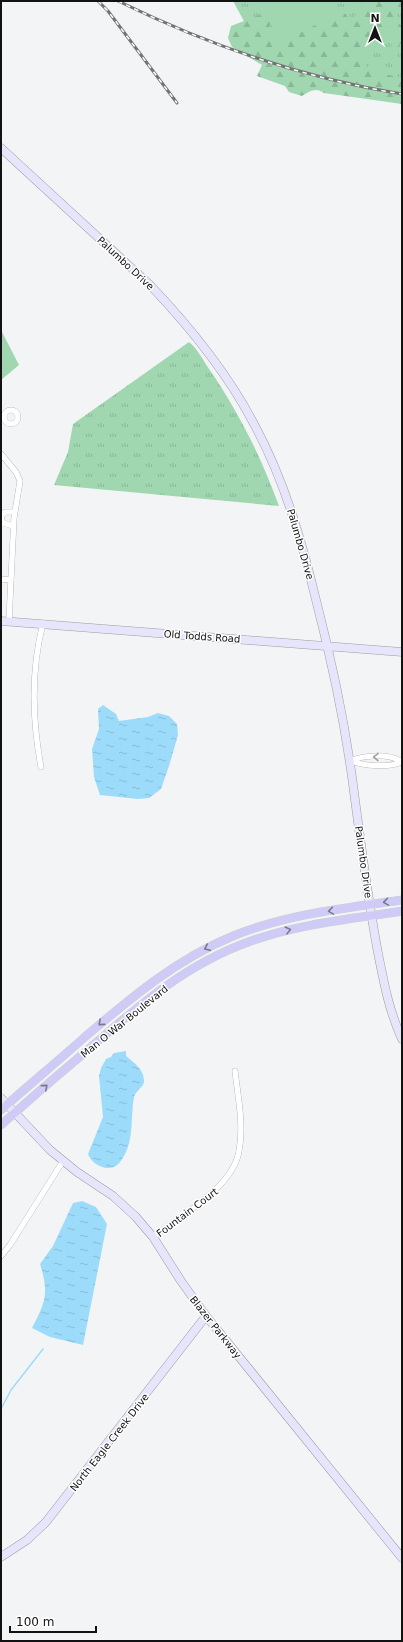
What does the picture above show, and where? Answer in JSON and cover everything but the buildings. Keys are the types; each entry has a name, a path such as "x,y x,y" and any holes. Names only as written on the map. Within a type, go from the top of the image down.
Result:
{"main road":[{"name":"Man O War Boulevard","path":"3,1104 131,997 165,972 199,952 233,936 263,926 303,916 402,900"},
{"name":"Man O War Boulevard","path":"1,1125 136,1008 166,985 198,966 242,945 266,936 308,926 402,911"}],"street":[{"name":"Palumbo Drive","path":"1,148 154,289 191,330 233,388 255,425 282,485 304,552 328,645 350,761 372,916 389,1006 399,1024 402,1039"},
{"path":"1,454 16,472 20,481 14,512 11,580 5,621"},
{"path":"13,526 3,523 1,517 5,512 14,512"},
{"path":"1,579 11,580"},
{"name":"Old Todds Road","path":"5,621 328,645 402,652"},
{"path":"40,766 34,696 36,656 43,623"},
{"path":"350,761 360,757 395,757 402,762"},
{"name":"Fountain Court","path":"153,1238 213,1193 225,1180 235,1164 239,1152 240,1137 240,1120 235,1072"},
{"name":"Blazer Parkway","path":"3,1104 15,1113 63,1161 120,1202 136,1217 153,1238 184,1286 206,1316 402,1558"},
{"path":"1,1256 10,1245 63,1161"},
{"name":"North Eagle Creek Drive","path":"1,1557 27,1540 46,1522 206,1316"}],"green space":[{"path":"233,1 402,1 402,85 257,45"},
{"path":"256,1 331,1 335,16 281,41"},
{"path":"362,1 402,1 402,12 397,11 393,15 393,19 402,26 402,43 400,44 399,48 395,51 391,46 400,31 389,26 372,40 363,56 366,66 371,69 378,68 383,71 383,76 392,76 401,82 402,104 324,93 318,90 310,91 302,96 289,92 285,86 257,76 262,65 232,47 228,38 231,26 259,15 272,18 269,29 275,37 286,44 291,40 295,31 334,12 346,14 350,22 360,10"},
{"path":"1,330 19,365 1,380"},
{"path":"189,342 199,353 218,382 248,433 279,506 54,485 68,452 73,424"}],"water":[{"path":"103,705 116,714 119,721 148,717 158,713 169,716 177,724 178,735 161,789 149,798 138,799 100,795 94,777 92,749 99,729 98,709"},
{"path":"126,1051 126,1056 138,1066 142,1072 144,1082 134,1097 130,1139 125,1155 116,1166 107,1168 93,1162 88,1154 103,1117 99,1076 106,1059 111,1057 114,1053"},
{"path":"82,1201 96,1207 107,1224 83,1345 50,1337 32,1328 45,1297 45,1282 40,1264 53,1246 73,1203"}],"waterway":[{"path":"1,1409 11,1390 43,1349"}],"railway":[{"path":"98,1 108,11 177,103"},
{"path":"118,1 186,32 256,58 328,79 402,94"}]}
